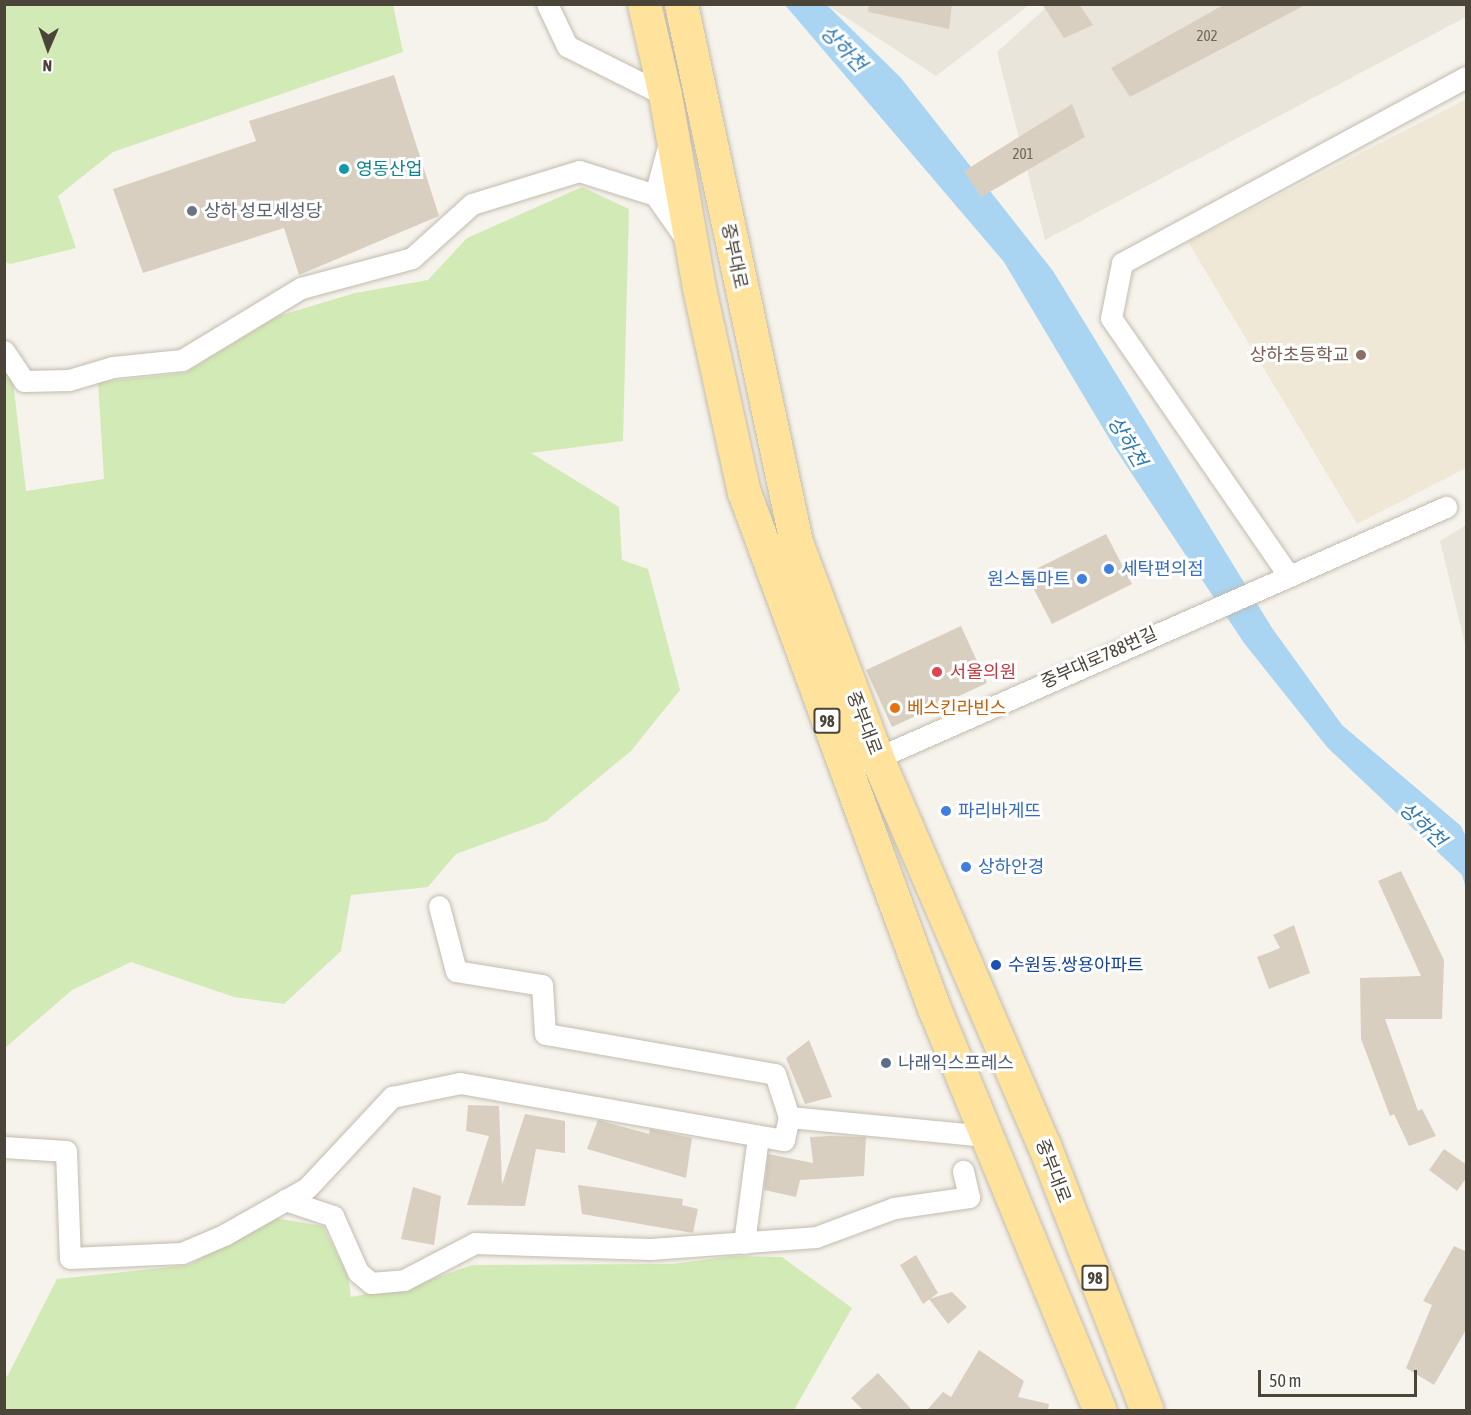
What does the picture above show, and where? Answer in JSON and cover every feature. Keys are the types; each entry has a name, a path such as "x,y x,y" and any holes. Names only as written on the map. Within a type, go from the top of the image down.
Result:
{"main road":[{"name":"중부대로","path":"644,4 665,95 692,248 744,492 845,772 987,1136 1100,1410"},
{"name":"중부대로","path":"681,4 796,542 877,758 1044,1144 1147,1410"}],"street":[{"path":"547,4 567,46 665,95"},
{"path":"1446,507 1289,576 1111,318 1122,262 1467,78"},
{"path":"655,195 672,134"},
{"path":"4,351 24,381 69,380 113,367 182,360 301,288 412,258 472,204 579,171 655,195 692,248"},
{"name":"중부대로788번길","path":"845,772 1189,618 1289,576"},
{"path":"4,1147 66,1151 70,1258 182,1253 307,1188 392,1097 460,1083 784,1140 789,1117 775,1074 545,1034 542,985 456,971 440,906"},
{"path":"789,1117 987,1136"},
{"path":"744,1243 758,1136"},
{"path":"285,1200 333,1216 358,1272 370,1283 404,1280 475,1242 650,1249 816,1237 894,1208 969,1197 963,1172"}],"shaded area":[{"path":"827,5 1029,5 936,76"},
{"path":"1049,5 1466,5 1466,17 1045,240 997,52"},
{"name":"상하초등학교","path":"1466,99 1466,468 1357,524 1188,242"},
{"path":"1466,525 1466,648 1440,541"}],"green space":[{"path":"4,5 393,5 403,52 113,152 58,196 76,248 10,264 4,261"},
{"path":"582,187 629,209 623,441 531,453 619,507 622,560 648,569 680,690 631,751 546,821 456,854 428,887 351,895 341,951 284,1004 234,997 131,962 72,990 5,1048 4,356 12,374 26,491 104,479 98,382 185,373 278,316 355,293 428,280 467,238"},
{"path":"274,1218 323,1226 348,1276 351,1297 415,1285 472,1265 672,1264 733,1256 782,1257 852,1308 794,1410 5,1410 4,1367 7,1377 57,1279 189,1265"}],"water":[{"name":"상하천","path":"785,5 827,5 901,78 1053,271 1272,628 1342,725 1461,826 1466,837 1466,888 1462,875 1327,747 1244,643 1116,450 1004,262"}],"building":[{"path":"869,4 952,4 949,29 868,12"},
{"path":"1042,4 1079,4 1093,25 1064,38"},
{"path":"1225,4 1307,4 1130,97 1111,68"},
{"name":"영동산업","path":"394,75 439,216 299,275 284,228 143,273 113,189 256,141 249,121"},
{"path":"1072,104 1085,137 981,197 964,171"},
{"path":"1106,534 1132,584 1052,624 1026,574"},
{"path":"961,626 987,683 892,727 866,670"},
{"path":"1401,871 1444,960 1442,1019 1385,1019 1418,1111 1422,1109 1436,1136 1409,1146 1394,1114 1390,1116 1361,1039 1360,978 1421,976 1378,881"},
{"path":"1294,925 1310,973 1269,989 1257,957 1280,948 1273,935"},
{"path":"809,1040 832,1097 805,1104 786,1058"},
{"path":"468,1105 499,1106 502,1185 525,1114 565,1121 565,1153 536,1149 525,1206 467,1205 489,1136 466,1131"},
{"path":"598,1120 649,1134 650,1129 692,1138 686,1178 587,1149"},
{"path":"810,1137 866,1137 864,1176 800,1180 796,1197 764,1190 768,1154 813,1163"},
{"path":"1444,1149 1467,1165 1467,1177 1457,1191 1429,1170"},
{"path":"578,1185 683,1199 682,1205 698,1209 693,1233 582,1214"},
{"path":"413,1187 441,1196 434,1245 401,1239"},
{"path":"1454,1246 1467,1252 1467,1328 1434,1385 1406,1368 1432,1305 1423,1301"},
{"path":"916,1255 938,1293 923,1304 900,1265"},
{"path":"952,1292 967,1307 948,1324 929,1299"},
{"path":"979,1350 1024,1381 1018,1397 1049,1404 1048,1410 927,1410 943,1392 951,1397"},
{"path":"878,1373 912,1410 863,1410 851,1398"}],"place":[{"name":"영동산업","path":"344,169"},
{"name":"상하 성모세성당","path":"192,211"},
{"name":"상하초등학교","path":"1361,355"},
{"name":"세탁편의점","path":"1109,569"},
{"name":"원스톱마트","path":"1082,579"},
{"name":"서울의원","path":"937,672"},
{"name":"베스킨라빈스","path":"895,708"},
{"name":"파리바게뜨","path":"946,811"},
{"name":"상하안경","path":"966,867"},
{"name":"수원동.쌍용아파트","path":"996,965"},
{"name":"나래익스프레스","path":"886,1063"}]}
